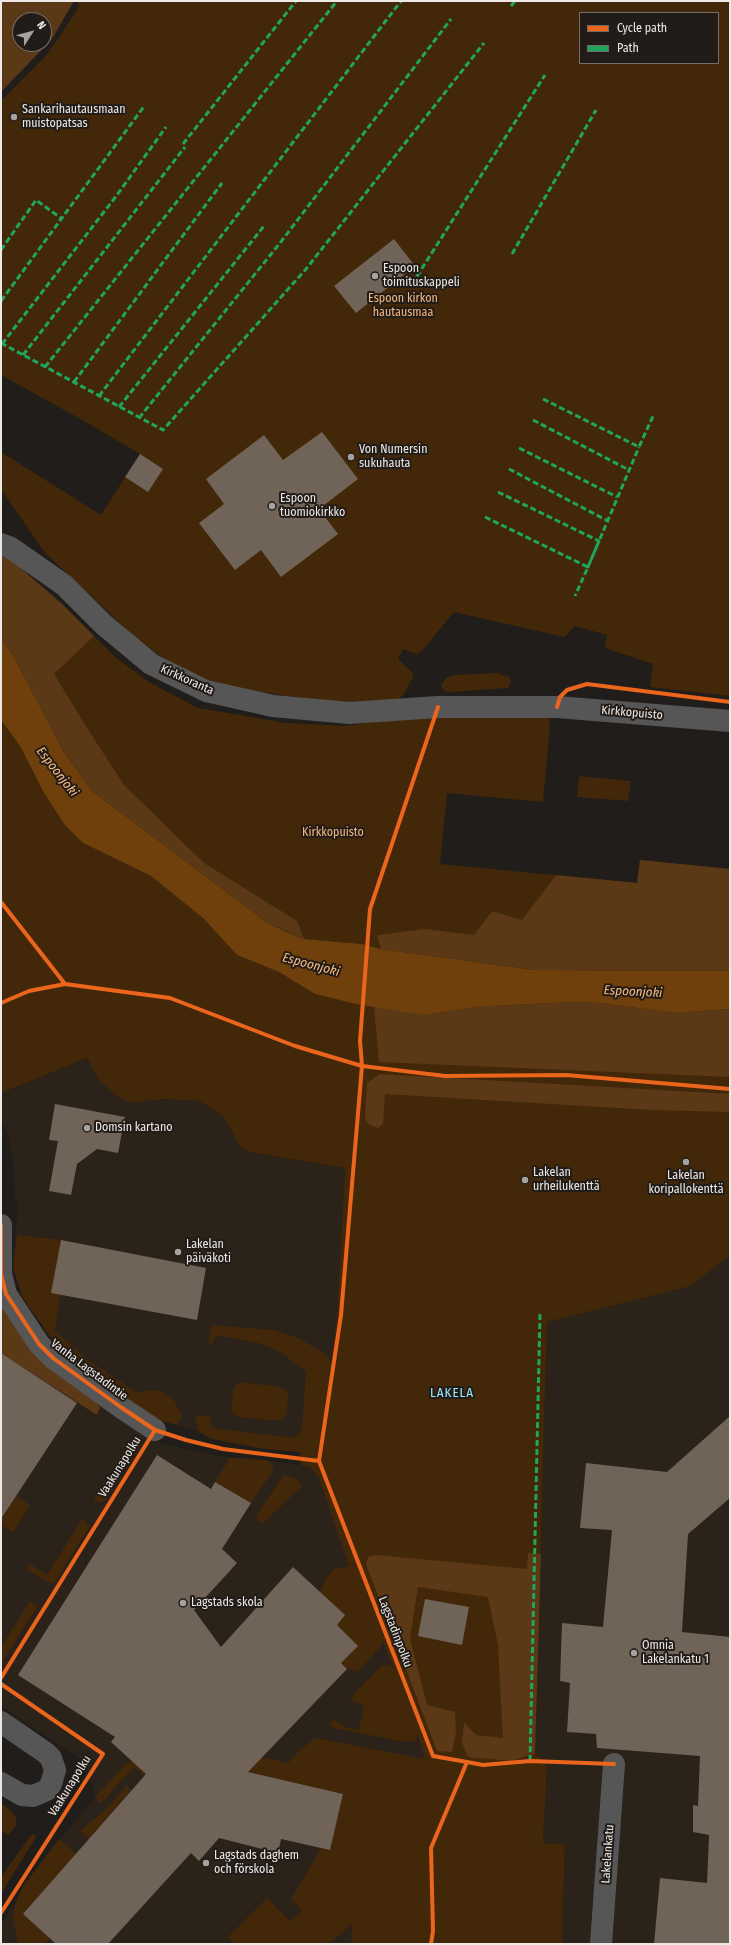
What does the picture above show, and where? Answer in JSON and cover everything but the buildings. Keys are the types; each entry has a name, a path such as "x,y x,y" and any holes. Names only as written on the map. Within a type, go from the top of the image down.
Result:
{"street":[{"name":"Kirkkoranta","path":"1,544 11,548 64,585 103,624 151,664 206,691 273,706 349,713 438,707"},
{"name":"Kirkkopuisto","path":"438,707 575,708 730,721"},
{"name":"Vanha Lagstadintie","path":"1,1225 1,1274 6,1294 39,1344 59,1362 155,1430"},
{"path":"1,1722 46,1753 51,1758 55,1770 52,1784 47,1790 33,1796 22,1795 1,1783"},
{"name":"Lakelankatu","path":"601,1944 614,1764"}],"shaded area":[{"path":"1,1 74,1 52,39 52,12 12,12 12,52 39,52 1,92"},
{"path":"1,556 10,559 61,603 94,636 54,674 124,785 204,863 297,921 304,939 266,922 92,791 65,754 14,657 1,639"},
{"path":"640,860 730,869 730,971 536,970 381,949 377,935 425,929 474,935 492,911 522,920 556,875 637,883"},
{"path":"573,1002 599,1003 675,1013 730,1009 730,1077 379,1062 374,1006 424,1015 476,1007"},
{"name":"Lakelan päiväkoti","path":"87,1058 99,1080 116,1096 132,1103 163,1099 199,1101 222,1115 240,1146 248,1152 345,1168 337,1316 321,1434 265,1449 212,1439 199,1432 156,1419 60,1350 23,1298 13,1268 18,1206 15,1198 13,1159 8,1134 1,1121 1,1093"},
{"path":"380,1074 730,1094 730,1112 651,1110 385,1094 383,1124 378,1128 368,1124 365,1119 367,1083"},
{"name":"Omnia Lakelankatu 1","path":"730,1256 730,1944 562,1944 565,1845 543,1843 547,1766 535,1753 547,1322 621,1303 713,1269"},
{"path":"1,1297 100,1407 97,1415 1,1353"},
{"name":"Lagstads skola","path":"83,1392 162,1444 230,1458 250,1458 301,1465 311,1468 319,1478 345,1551 349,1567 383,1640 418,1734 426,1760 355,1888 351,1944 1,1944 1,1925 16,1902 23,1886 95,1797 85,1762 1,1706 1,1520"},
{"path":"528,1553 541,1554 535,1753 512,1761 468,1757 462,1743 464,1722 476,1735 503,1738 498,1645 488,1597 418,1587 410,1639 427,1705 455,1712 456,1732 452,1752 437,1751 366,1564 368,1557 376,1555 527,1569"}],"green space":[{"name":"Espoon kirkon hautausmaa","path":"79,1 730,1 730,696 650,687 653,664 605,648 607,635 575,626 564,637 454,612 422,651 417,654 403,649 398,659 413,673 412,679 404,694 398,700 338,703 253,691 212,682 167,661 136,638 45,553 1,489 1,452 101,515 140,454 1,375 1,101 48,52 52,52 52,47 78,8"},
{"name":"Kirkkopuisto","path":"1,556 10,559 61,603 114,656 149,682 198,708 286,723 345,726 428,715 549,718 550,726 543,802 447,793 440,864 637,883 640,860 730,869 730,971 381,949 362,944 304,939 92,791 14,657 1,639"},
{"path":"497,673 509,677 511,681 508,688 449,692 443,690 441,685 446,678 454,675"},
{"path":"1,720 20,746 43,791 64,824 83,843 151,876 203,918 237,955 279,972 315,994 356,1004 374,1006 675,1013 730,1009 730,1256 690,1286 547,1322 535,1753 547,1766 543,1843 565,1844 562,1944 351,1944 352,1924 328,1944 235,1944 228,1937 267,1898 291,1922 302,1910 291,1899 317,1856 320,1848 330,1850 343,1794 234,1769 229,1750 288,1763 300,1750 315,1738 425,1759 418,1735 415,1741 400,1741 334,1728 329,1723 334,1720 344,1727 359,1730 364,1705 350,1701 355,1693 382,1665 389,1665 394,1669 383,1641 380,1647 358,1672 347,1669 341,1663 337,1625 320,1592 327,1577 334,1569 349,1566 319,1478 311,1468 301,1465 300,1452 265,1449 212,1439 199,1432 195,1416 210,1415 212,1428 294,1438 302,1431 306,1371 280,1352 259,1343 216,1335 213,1343 208,1343 212,1325 273,1330 301,1339 327,1356 331,1363 337,1316 345,1168 248,1152 240,1146 222,1115 199,1101 163,1099 132,1103 116,1096 99,1080 87,1058 1,1093"},
{"path":"579,776 631,781 628,801 577,797"},
{"path":"17,1235 61,1240 52,1293 60,1295 55,1331 89,1361 138,1393 149,1390 162,1391 174,1400 182,1416 176,1425 156,1419 60,1350 23,1298 13,1268"},
{"path":"239,1382 281,1387 288,1392 287,1413 281,1421 238,1417 231,1412 233,1389"},
{"path":"133,1437 142,1442 106,1499 101,1503 93,1500"},
{"path":"230,1458 267,1460 274,1469 251,1503 215,1482"},
{"path":"283,1476 289,1476 297,1479 302,1486 263,1523 258,1521 256,1516"},
{"path":"16,1496 30,1505 13,1532 1,1525 1,1520"},
{"path":"82,1519 90,1526 54,1583 51,1584 27,1569 30,1564 47,1575"},
{"path":"30,1601 38,1606 1,1664 1,1647"},
{"path":"137,1761 163,1793 134,1767 101,1803 95,1797 128,1762"},
{"path":"127,1785 131,1790 89,1839 80,1831 107,1808"},
{"path":"1,1803 12,1812 16,1818 17,1825 8,1835 1,1831"},
{"path":"32,1834 36,1837 1,1894 1,1877"},
{"path":"59,1839 76,1854 23,1914 50,1939 43,1944 18,1944 13,1917 16,1902 23,1886"}],"water":[{"name":"Espoonjoki","path":"1,639 14,657 65,754 92,791 266,922 304,939 362,944 381,949 535,970 730,971 730,1009 675,1013 599,1003 573,1002 476,1007 424,1015 356,1004 315,994 279,972 237,955 203,918 151,876 83,843 64,824 43,791 20,746 1,720"}],"marked path":[{"path":"183,144 296,1"},
{"path":"45,367 337,1"},
{"path":"99,396 401,1"},
{"path":"511,6 515,1"},
{"path":"139,418 280,243 451,19"},
{"path":"1,343 163,430 306,269 484,43"},
{"path":"412,284 545,75"},
{"path":"1,301 145,105"},
{"path":"512,254 596,110"},
{"path":"2,344 117,195 166,127"},
{"path":"23,355 185,147"},
{"path":"74,382 222,183"},
{"path":"1,250 36,200 62,219"},
{"path":"119,407 264,226"},
{"path":"543,399 639,447 653,416"},
{"path":"533,420 629,470"},
{"path":"498,492 599,541 588,567 639,447"},
{"path":"519,448 617,497"},
{"path":"509,469 608,521"},
{"path":"485,517 588,567 575,596"},
{"path":"530,1761 540,1314"}],"cycle path":[{"path":"557,707 560,697 567,690 587,684 730,702"},
{"name":"Lagstadinpolku","path":"431,1944 433,1931 431,1848 467,1762 433,1756 319,1461 341,1315 362,1066 360,1041 370,909 438,707"},
{"path":"1,902 65,984 170,998 295,1046 362,1066 445,1076 566,1075 730,1089"},
{"path":"1,1003 29,991 65,984"},
{"path":"1,1225 1,1274 6,1294 39,1344 53,1358 155,1430 186,1440 223,1449 319,1461"},
{"name":"Vaakunapolku","path":"1,1678 155,1430"},
{"name":"Vaakunapolku","path":"1,1684 103,1754 1,1913"},
{"path":"467,1762 483,1765 530,1761 614,1764"}],"place":[{"name":"Sankarihautausmaan muistopatsas","path":"14,117"},
{"name":"Espoon toimituskappeli","path":"375,276"},
{"name":"Von Numersin sukuhauta","path":"351,457"},
{"name":"Espoon tuomiokirkko","path":"272,506"},
{"name":"Domsin kartano","path":"87,1128"},
{"name":"Lakelan koripallokenttä","path":"686,1162"},
{"name":"Lakelan urheilukenttä","path":"525,1180"},
{"name":"Lakelan päiväkoti","path":"178,1252"},
{"name":"Lagstads skola","path":"183,1603"},
{"name":"Omnia Lakelankatu 1","path":"634,1653"},
{"name":"Lagstads daghem och förskola","path":"206,1863"}],"district":[{"name":"LAKELA","path":"452,1393"}]}
